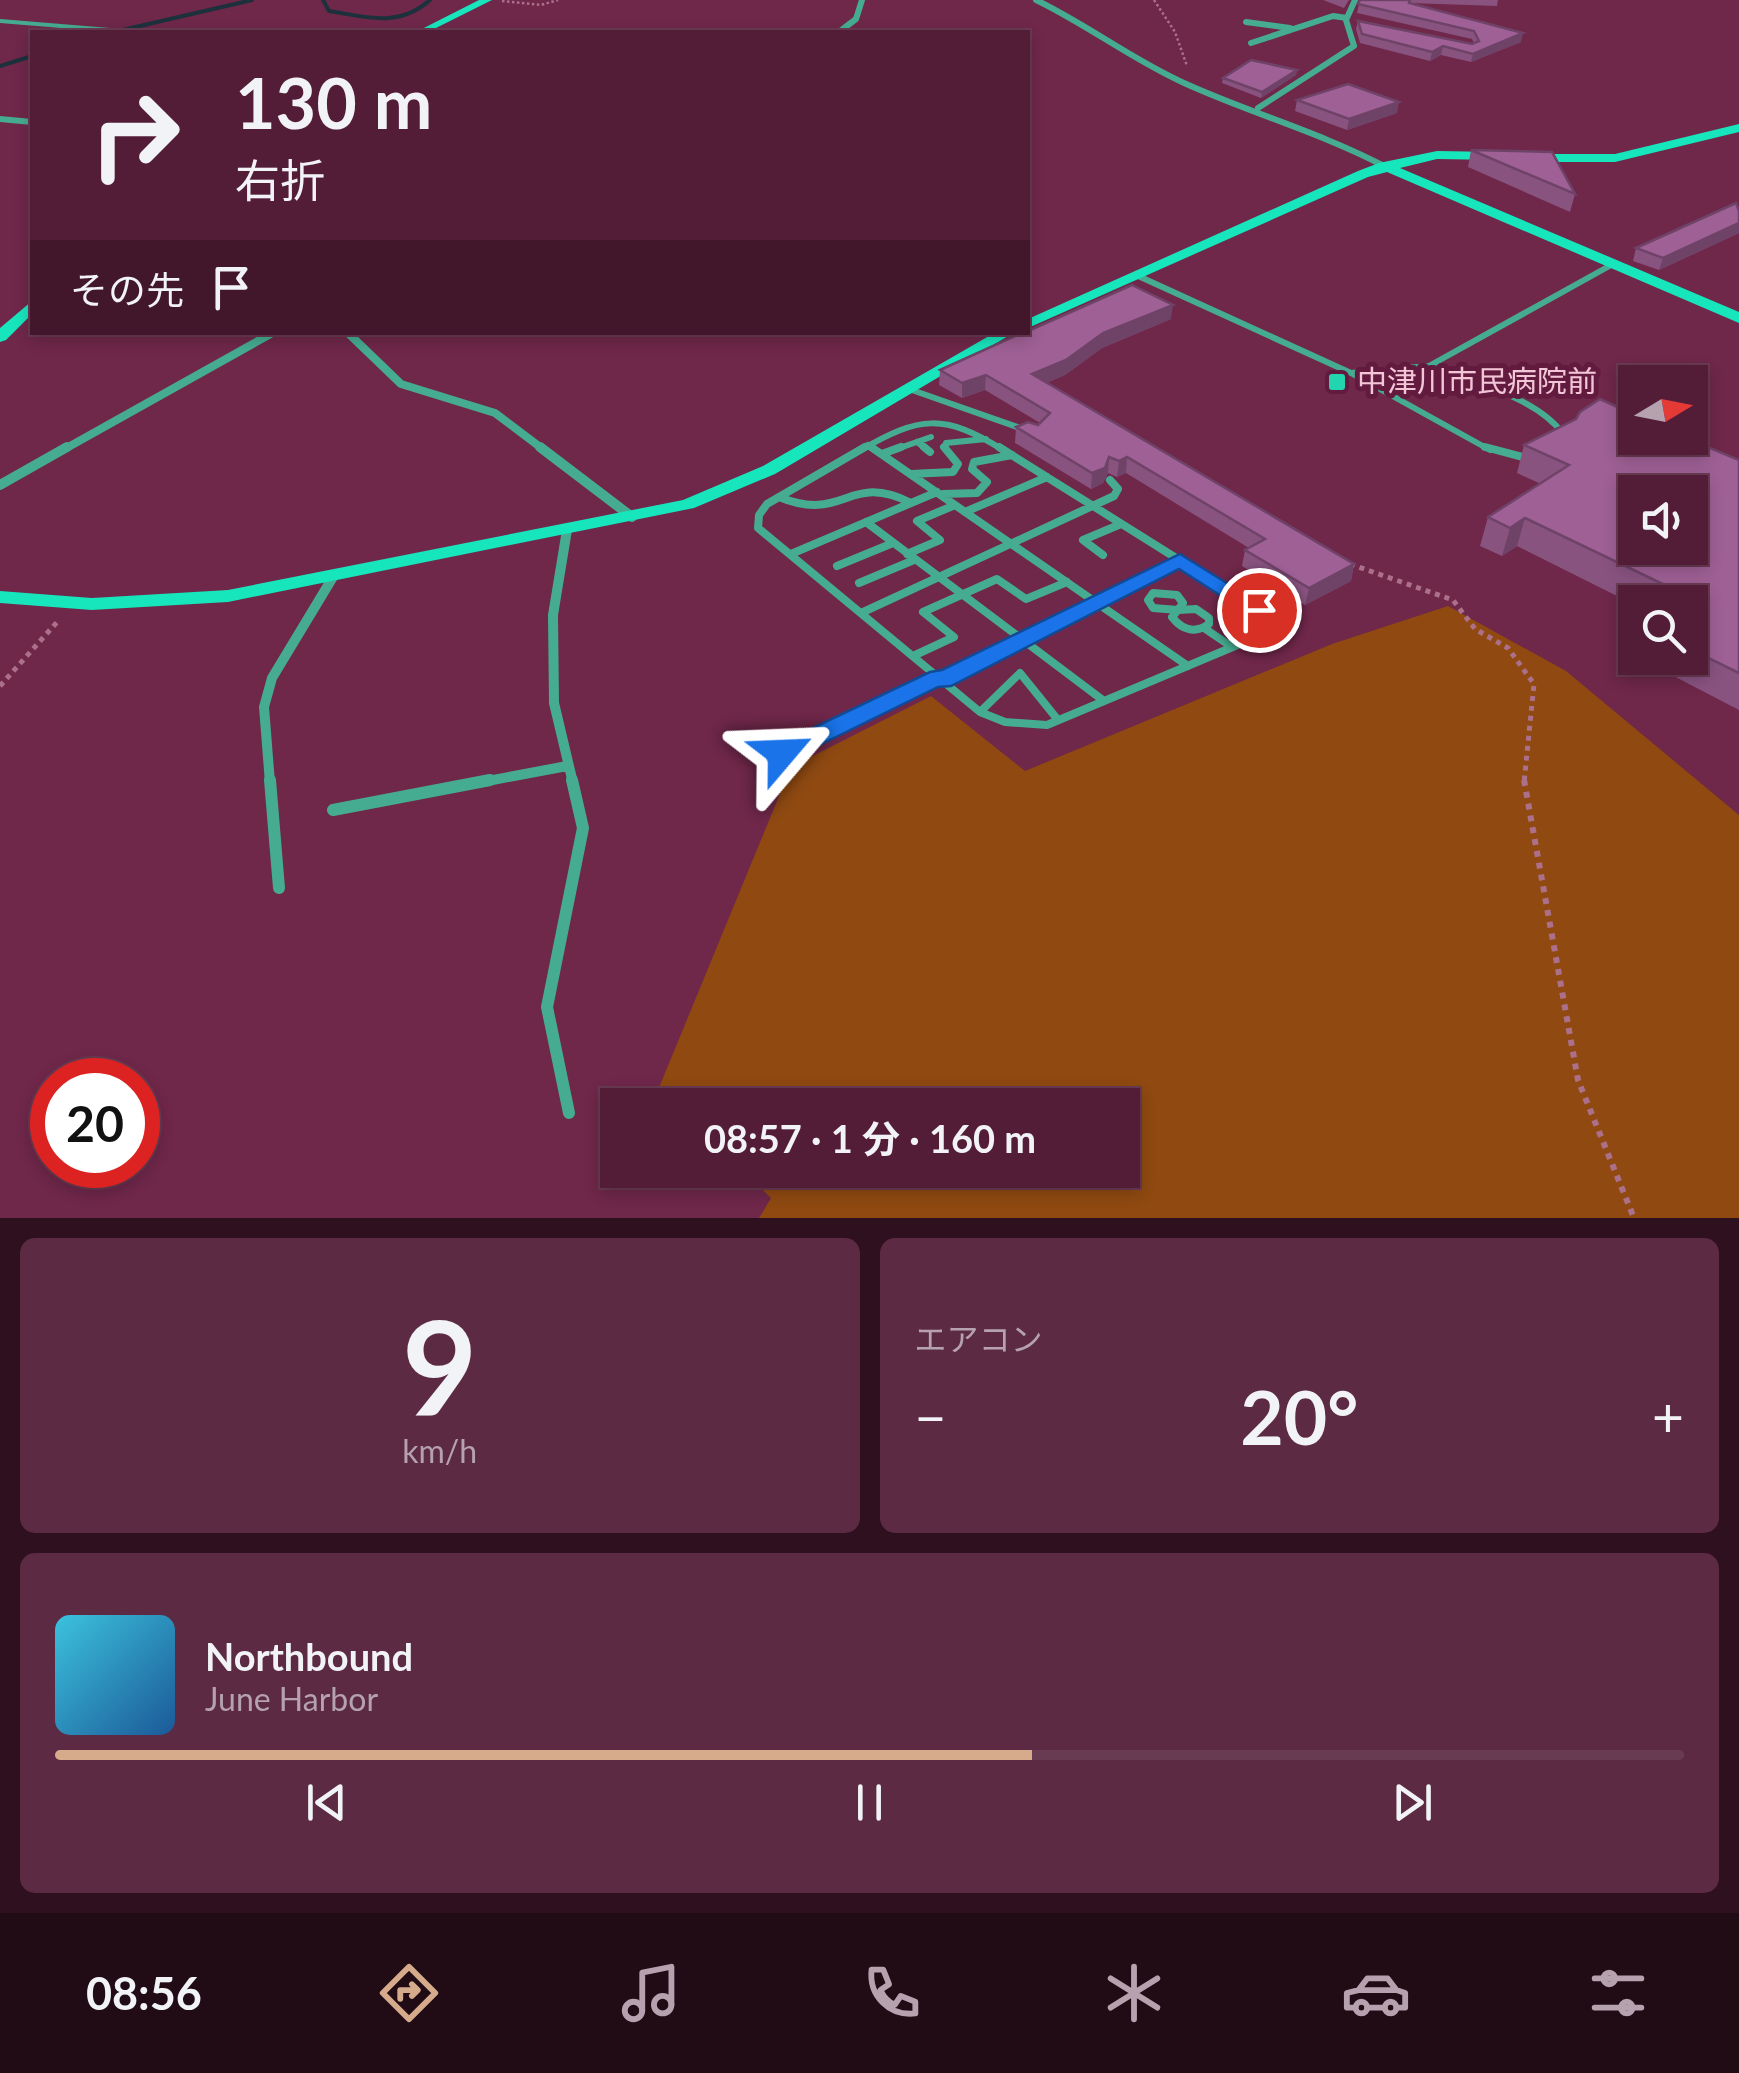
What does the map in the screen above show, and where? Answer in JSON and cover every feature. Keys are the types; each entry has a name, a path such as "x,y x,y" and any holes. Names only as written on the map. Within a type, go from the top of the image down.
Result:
{"street":[{"path":"425,30 490,0"},
{"path":"841,30 856,19 862,0"},
{"path":"1036,0 1087,25 1116,51 1182,82 1258,108 1739,318"},
{"path":"1258,108 1354,46 1346,19 1355,1 1371,1"},
{"path":"1251,43 1334,16 1364,24"},
{"path":"1246,22 1295,29"},
{"path":"0,118 30,122"},
{"path":"1521,158 1615,158 1739,128"},
{"path":"1030,323 1384,166 1437,156 1505,157"},
{"path":"0,337 30,308"},
{"path":"0,485 269,335"},
{"path":"350,335 401,384 495,413 632,517"},
{"path":"0,597 74,603 173,602 333,577 632,517 720,493 753,478 1003,335"},
{"path":"567,530 553,615 554,704 583,828 547,1007 569,1113"},
{"path":"279,888 264,707 272,678 333,577"},
{"path":"333,810 567,766"}],"lane":[{"path":"0,21 110,30"},
{"path":"1350,373 1428,366 1612,264"},
{"path":"1136,275 1350,373 1492,450 1534,458"},
{"path":"1428,366 1540,412 1562,428 1565,440"},
{"path":"908,388 930,400 996,413 1034,434"},
{"path":"919,422 955,424 986,439 1259,610 1259,636 1058,720 1022,725 980,712 758,528 759,515 778,497 868,445 919,422"},
{"path":"882,454 931,437"},
{"path":"910,474 953,472 958,464 944,448 946,443 986,439"},
{"path":"917,442 930,452"},
{"path":"868,445 1188,666"},
{"path":"791,554 938,493 976,493 987,482 972,469 974,462 1012,455"},
{"path":"965,512 1048,478"},
{"path":"861,613 1114,496 1118,490 1110,480"},
{"path":"778,497 812,512 833,508 856,491 867,489 894,492 911,503"},
{"path":"859,583 940,540 916,520 955,505"},
{"path":"866,522 1104,701"},
{"path":"1103,555 1083,540 1121,524"},
{"path":"837,566 892,543"},
{"path":"782,753 1180,560"},
{"path":"913,656 954,636 923,612 996,579 1026,599 1067,582"},
{"path":"1204,628 1209,618 1204,612 1178,610 1172,617 1178,626 1204,628 1232,647"},
{"path":"980,712 1020,673 1058,720"}],"path":[{"path":"490,0 541,5 558,0"},
{"path":"1154,0 1184,51 1187,77 1182,82"},
{"path":"1337,559 1453,600 1476,629 1508,648 1534,684 1524,778 1574,1061 1634,1218"},
{"path":"0,686 74,603"}],"shaded area":[{"path":"1448,606 1566,671 1739,815 1739,1218 759,1218 771,1198 761,1188 1140,1188 1140,1088 659,1088 791,767 931,696 1025,771 1332,644"}],"building":[{"path":"1360,0 1410,0 1409,3 1523,33 1473,54 1443,46 1432,52 1362,34 1358,21 1472,44 1479,41 1474,31 1358,4"},
{"path":"1251,60 1297,70 1262,92 1223,78"},
{"path":"1348,84 1399,102 1349,119 1297,100"},
{"path":"1471,150 1552,152 1575,194"},
{"path":"1736,203 1739,223 1663,258 1636,248"},
{"path":"1132,285 1173,305 1103,333 1066,360 1032,374 1354,564 1309,588 1245,550 1265,539 1127,457 1119,461 1109,457 1105,468 1092,473 1016,427 1028,422 1038,425 1050,413 986,375 962,383 940,370 1017,335 1030,335 1030,330"},
{"path":"1600,399 1618,407 1618,455 1708,455 1708,447 1739,460 1739,673 1708,658 1708,585 1665,585 1623,565 1708,565 1708,475 1618,475 1618,563 1525,518 1510,528 1488,517 1569,465 1524,445 1576,419"}],"waterway":[{"path":"123,30 252,0"},
{"path":"323,0 329,11 369,18 406,14 430,0"},
{"path":"0,66 30,57"}],"place":[{"name":"中津川市民病院前","path":"1337,382"}],"route":[{"path":"782,753 938,677 942,680 1180,560 1259,610"}]}
